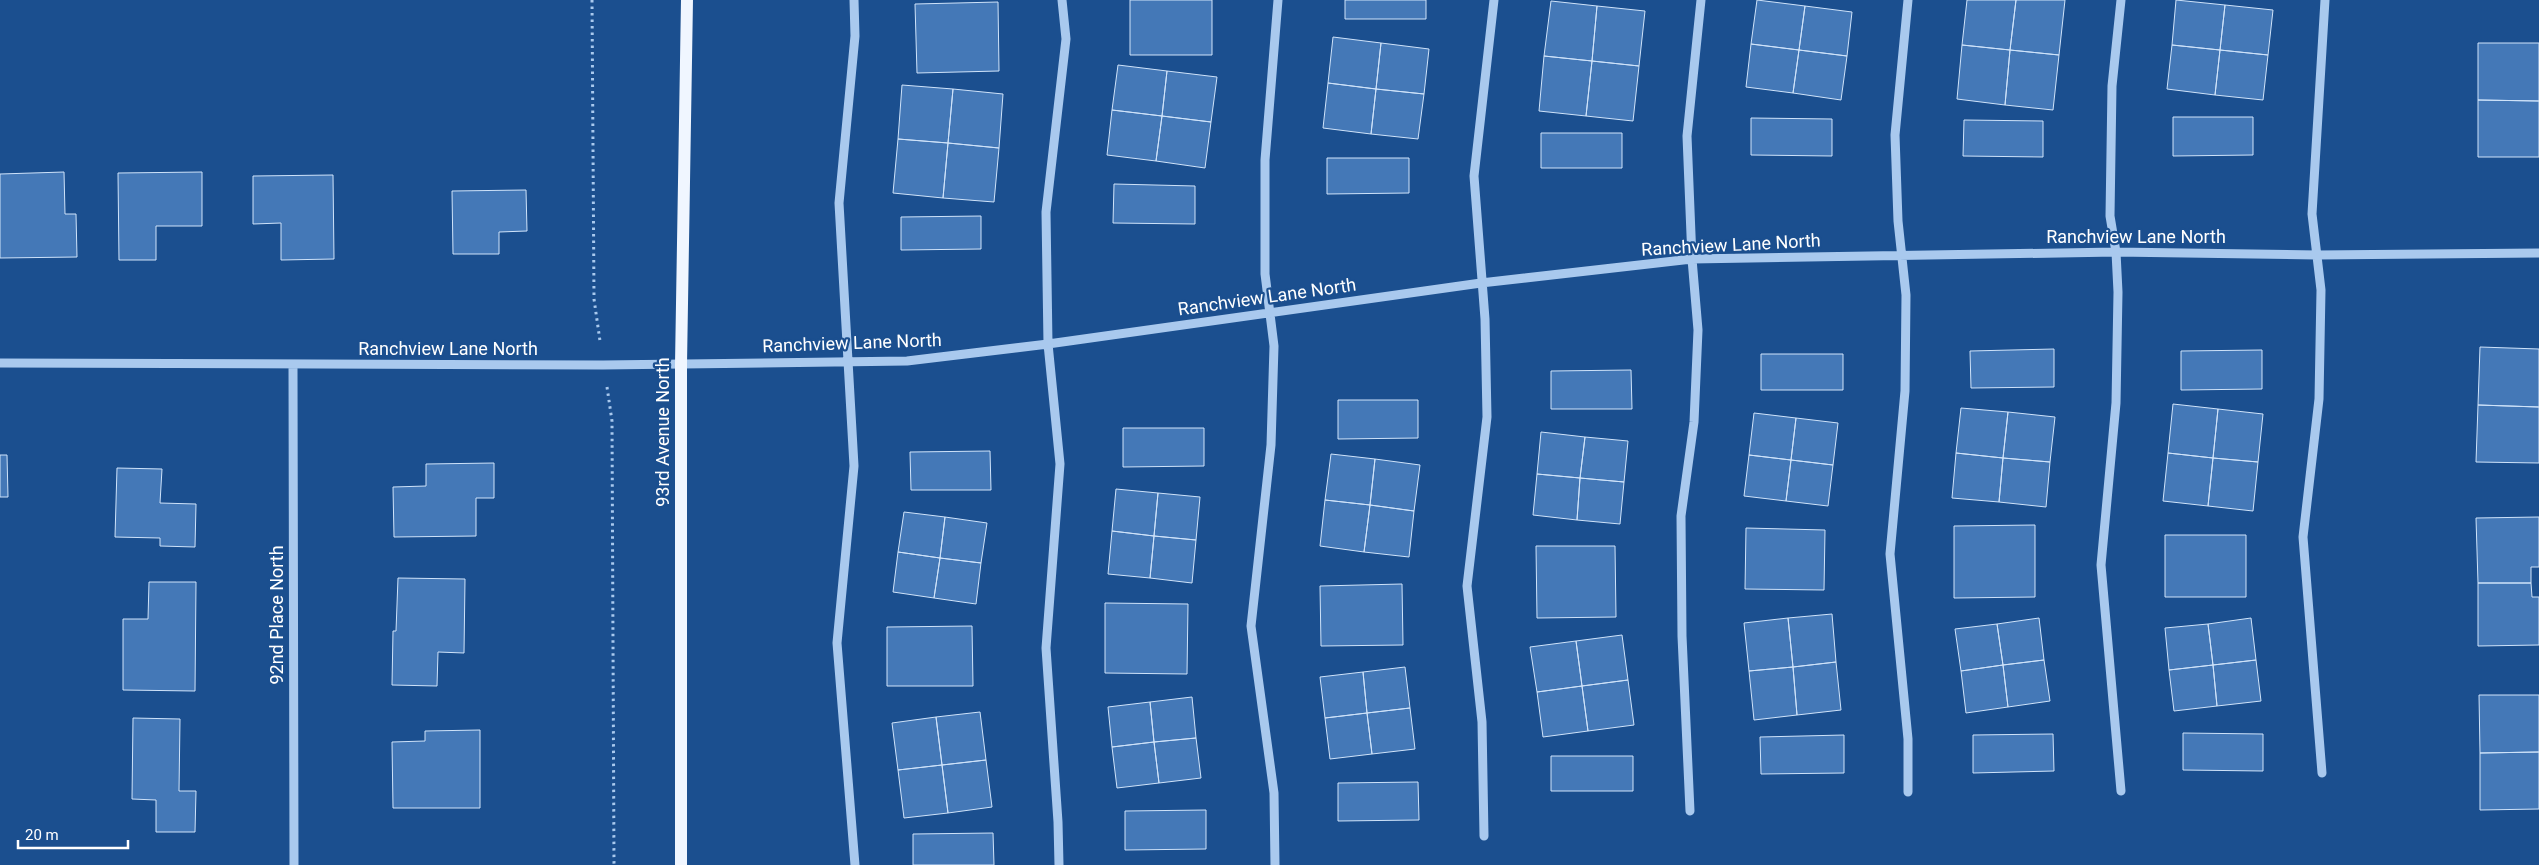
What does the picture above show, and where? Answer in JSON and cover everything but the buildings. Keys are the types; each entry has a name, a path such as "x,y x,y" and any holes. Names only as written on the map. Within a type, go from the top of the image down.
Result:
{"main road":[{"name":"93rd Avenue North","path":"682,865 680,364 686,0"}],"street":[{"path":"854,0 855,36 839,203 854,466 837,643 855,865"},
{"path":"1059,865 1058,822 1046,648 1060,464 1048,344 1046,212 1066,39 1062,0"},
{"path":"1275,865 1274,793 1251,626 1271,445 1274,346 1265,274 1265,160 1278,0"},
{"path":"1484,836 1482,722 1466,586 1487,417 1485,320 1474,176 1494,0"},
{"path":"1690,811 1682,636 1681,516 1694,422 1698,330 1692,259 1687,136 1701,0"},
{"path":"1908,0 1895,135 1901,254 1906,295 1905,391 1890,554 1908,739 1908,792"},
{"path":"2121,0 2112,86 2110,206 2116,252 2118,292 2116,403 2101,565 2121,791"},
{"path":"2322,773 2303,536 2320,399 2321,290 2312,214 2325,0"},
{"name":"Ranchview Lane North","path":"0,364 603,365 907,361 1048,344 1481,283 1692,259 1901,254 2116,252 2317,255 2539,253"},
{"name":"92nd Place North","path":"293,365 294,865"}],"path":[{"path":"592,0 594,299 612,421 614,865"}]}
